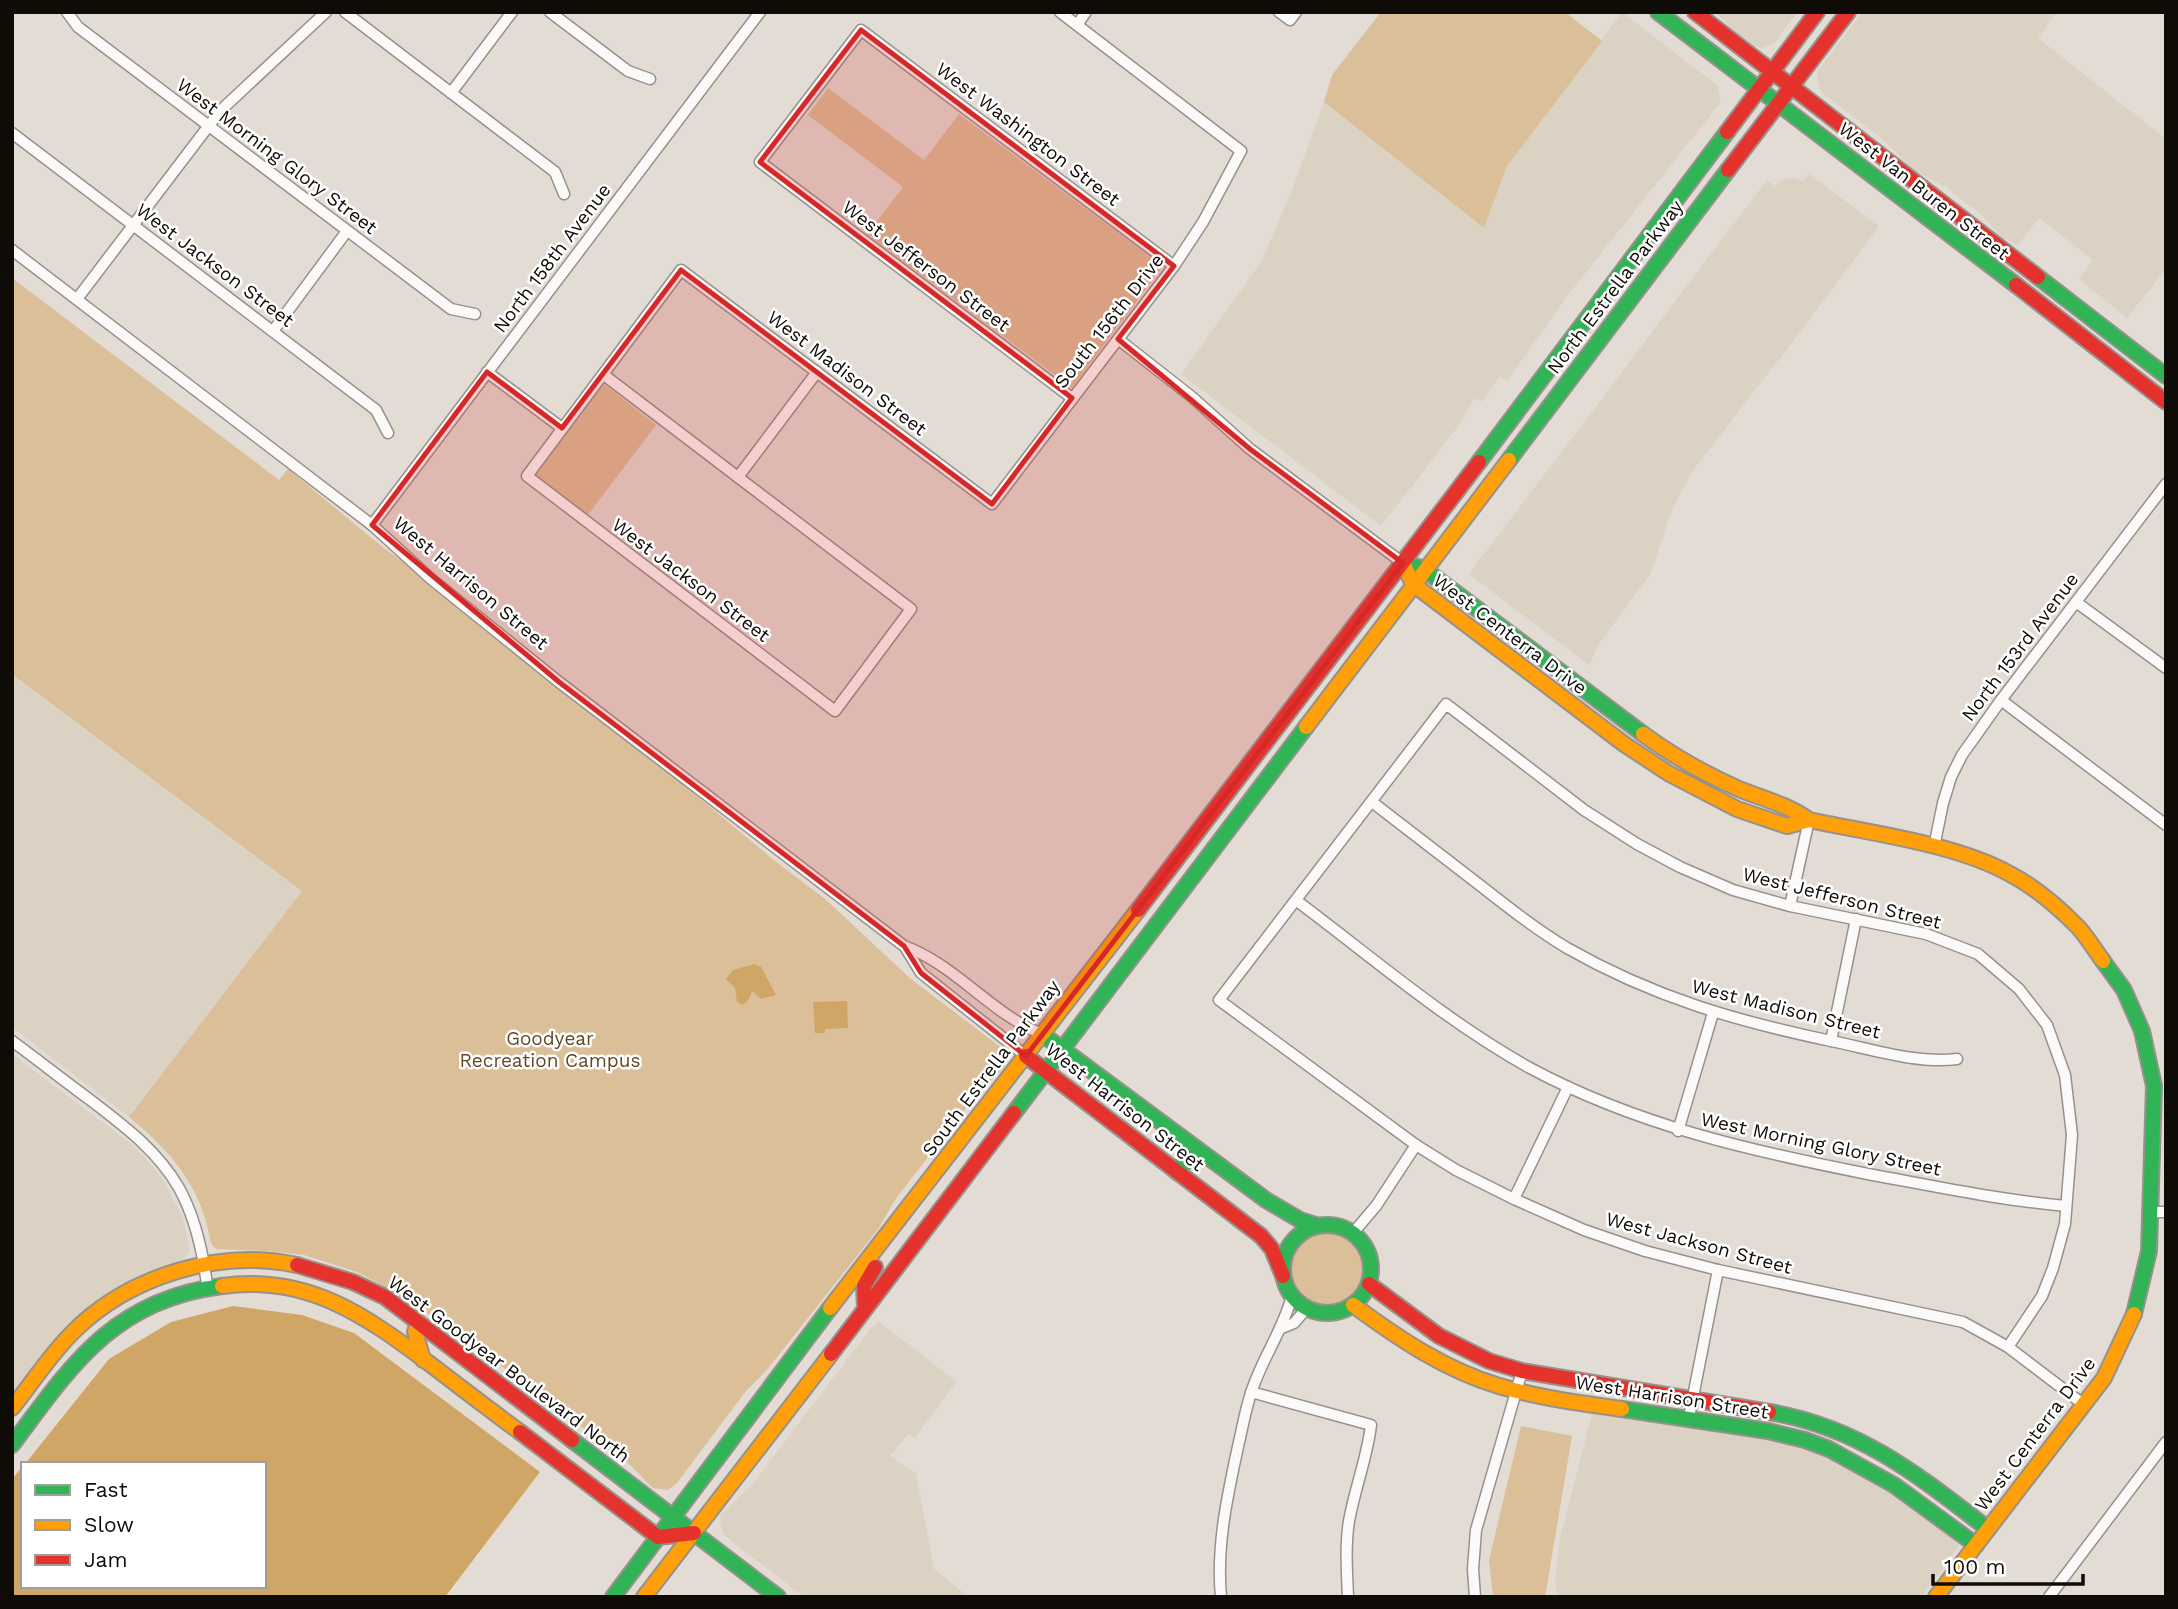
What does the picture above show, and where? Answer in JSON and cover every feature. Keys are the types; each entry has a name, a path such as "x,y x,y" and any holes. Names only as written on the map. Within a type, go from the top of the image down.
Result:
{"street":[{"name":"West Morning Glory Street","path":"68,12 78,27 451,309 474,314"},
{"path":"76,299 233,98 326,12"},
{"path":"345,12 555,172 565,194"},
{"path":"451,93 512,12"},
{"path":"551,12 628,71 650,79"},
{"name":"North 158th Avenue","path":"372,524 760,12"},
{"path":"1060,12 1077,25 1086,12"},
{"path":"1279,12 1293,16"},
{"name":"West Van Buren Street","path":"1658,12 1933,220 2166,402"},
{"name":"West Van Buren Street","path":"1695,12 2166,376"},
{"name":"North Estrella Parkway","path":"1403,563 1817,12"},
{"name":"North Estrella Parkway","path":"1413,584 1848,12"},
{"name":"South 156th Drive","path":"992,504 1174,266 1203,222 1241,151 1077,25"},
{"name":"West Washington Street","path":"760,162 861,30 1174,266"},
{"name":"West Jackson Street","path":"12,133 376,410 388,433"},
{"name":"West Jefferson Street","path":"760,162 1072,398"},
{"path":"273,331 347,231"},
{"name":"West Harrison Street","path":"12,250 372,524 430,578 559,682 904,946 924,953 1020,1025 1042,1034 1283,1211 1316,1225"},
{"path":"1997,272 2010,255"},
{"name":"West Madison Street","path":"604,375 681,270 992,504"},
{"path":"1586,320 1604,334"},
{"path":"1118,339 1192,397 1250,449 1403,563"},
{"path":"487,372 562,428 604,375 738,477 817,372"},
{"name":"West Jackson Street","path":"562,428 527,476 835,711 911,609 738,477"},
{"name":"North 153rd Avenue","path":"1934,847 1943,803 1951,777 1962,755 2166,484"},
{"name":"West Centerra Drive","path":"1403,563 1424,569 1610,711 1692,766 1739,789 1793,808 1809,820 1934,847 1983,861 2009,873 2032,887 2079,928 2124,990 2142,1031 2154,1087 2149,1251 2135,1312 2104,1378 1936,1597"},
{"name":"West Centerra Drive","path":"1403,563 1413,584 1625,744 1683,782 1737,809 1787,826 1809,820"},
{"name":"South Estrella Parkway","path":"612,1597 887,1233 1026,1056 1403,563"},
{"path":"644,1597 1046,1071 1413,584"},
{"path":"2076,602 2166,668"},
{"path":"2001,700 2166,824"},
{"name":"West Jefferson Street","path":"1372,802 1446,704 1584,810 1637,844 1680,867 1733,890 1790,906 1926,934 1978,954 2020,989 2047,1024 2065,1075 2072,1135 2065,1224 2046,1286 2008,1347"},
{"path":"1683,782 1692,766"},
{"path":"1297,901 1372,802"},
{"name":"West Madison Street","path":"1372,802 1513,911 1565,947 1624,978 1713,1013 1830,1041 1940,1061 1957,1059"},
{"path":"1790,906 1809,820"},
{"name":"West Morning Glory Street","path":"1297,901 1484,1041 1568,1087 1631,1114 1678,1130 1805,1162 2005,1200 2066,1206"},
{"name":"West Jackson Street","path":"1297,901 1219,1000 1416,1145 1456,1170 1514,1199 1584,1230 1645,1251 1718,1270 1963,1322 2008,1347 2083,1404"},
{"path":"1830,1041 1856,919"},
{"name":"West Harrison Street","path":"904,946 921,973 1261,1236 1272,1249 1283,1276"},
{"path":"1678,1130 1713,1013"},
{"path":"12,1041 132,1132 149,1149 178,1187 187,1204 204,1263 207,1285"},
{"path":"1514,1199 1568,1087"},
{"path":"1353,1233 1376,1206 1416,1145"},
{"path":"1177,1172 1195,1148"},
{"path":"2150,1212 2166,1212"},
{"path":"1329,1224 1353,1233 1370,1256 1372,1270 1363,1296 1341,1312 1326,1314 1307,1308 1292,1296 1283,1276 1282,1263 1286,1250 1293,1239 1316,1225 1329,1224"},
{"path":"865,1307 863,1282 885,1254 887,1233"},
{"name":"West Goodyear Boulevard North","path":"12,1408 61,1346 85,1321 138,1287 204,1263 265,1260 303,1265 368,1288 385,1297 778,1597"},
{"path":"1689,1418 1718,1270"},
{"path":"12,1445 84,1353 125,1319 163,1298 207,1285 274,1284 331,1299 377,1324 658,1537 694,1533"},
{"name":"West Harrison Street","path":"1369,1284 1439,1336 1489,1361 1522,1371 1788,1415 1845,1433 1898,1462 1988,1529"},
{"path":"1221,1597 1219,1577 1226,1502 1251,1392 1265,1356 1282,1328 1292,1296"},
{"name":"West Harrison Street","path":"1353,1305 1418,1349 1467,1374 1516,1390 1689,1418 1803,1440 1860,1463 1894,1484 1976,1545"},
{"path":"1282,1328 1294,1323 1307,1308"},
{"path":"51,1394 60,1370 83,1341 86,1334 85,1321"},
{"path":"418,1322 415,1332 423,1360"},
{"path":"1475,1597 1473,1569 1476,1530 1522,1371"},
{"path":"1251,1392 1371,1425 1349,1521 1346,1559 1348,1597"},
{"path":"2049,1597 2166,1441"}],"highlighted area":[{"path":"861,30 1174,266 1118,339 1250,449 1403,563 1026,1056 921,973 904,946 559,682 372,525 487,372 562,428 681,270 992,504 1072,398 760,162"}],"shaded area":[{"path":"1622,12 1717,85 1721,102 1569,294 1507,381 1500,376 1481,402 1474,398 1460,424 1381,526 1181,374 1261,262 1292,190 1324,102 1484,228 1507,166"},
{"path":"1715,12 1798,12 1775,42 1762,48 1747,43"},
{"path":"1862,12 2057,12 2038,38 2166,139 2166,269 2127,318 2079,279 2093,260 2039,218 2018,245 2001,237 1983,216 1946,187 1915,171 1880,137 1821,92 1817,78 1819,69"},
{"path":"1809,174 1879,226 1691,473 1671,512 1651,573 1599,644 1589,665 1469,574 1767,180 1775,186 1782,180 1792,178 1803,181"},
{"path":"12,674 302,891 129,1117 12,1027"},
{"path":"754,964 761,967 776,995 761,999 752,991 743,1005 737,1002 735,988 726,979 733,970"},
{"path":"847,1001 848,1028 825,1029 825,1033 815,1033 813,1002"},
{"path":"12,1054 144,1156 163,1180 183,1218 190,1251 183,1260 143,1274 95,1301 63,1328 12,1394"},
{"path":"233,1306 302,1315 354,1333 540,1472 445,1597 12,1597 12,1479 21,1468 21,1588 266,1588 266,1462 27,1462 109,1359 171,1322"},
{"path":"878,1321 957,1382 915,1438 908,1434 890,1456 916,1473 934,1569 969,1597 804,1597 725,1536 721,1527 720,1517 724,1511 752,1485"},
{"path":"1593,1410 1794,1444 1822,1454 1868,1473 1951,1536 1958,1543 1958,1547 1922,1597 1558,1597 1555,1583 1560,1538"}],"green space":[{"path":"1381,12 1565,12 1602,41 1507,166 1484,228 1324,102 1332,75"},
{"path":"828,88 924,160 959,114 1163,266 1072,388 867,234 903,187 808,115"},
{"name":"Goodyear Recreation Campus","path":"12,278 279,480 288,469 385,549 452,595 775,861 825,899 911,979 999,1046 1006,1055 1004,1068 976,1095 894,1201 879,1228 766,1371 746,1391 677,1483 668,1490 653,1488 620,1455 573,1421 543,1405 504,1368 444,1323 378,1283 357,1272 304,1255 216,1249 212,1245 199,1202 184,1175 165,1150 129,1117 302,891 12,674"},
{"path":"604,384 656,425 587,516 534,477"},
{"path":"1328,1229 1343,1232 1355,1241 1364,1253 1367,1268 1364,1283 1355,1295 1343,1304 1328,1307 1313,1304 1301,1295 1292,1283 1289,1268 1292,1253 1301,1241 1313,1232"},
{"path":"1521,1426 1572,1436 1545,1597 1493,1597 1489,1560"}],"traffic: fast":[{"path":"1658,12 2016,285"},
{"path":"1479,462 1727,132"},
{"path":"1509,460 1728,170"},
{"path":"2038,277 2166,376"},
{"path":"1403,563 1424,569 1643,734"},
{"path":"1014,1113 1306,727"},
{"path":"2103,961 2124,990 2142,1031 2154,1086 2149,1251 2134,1314"},
{"path":"1042,1034 1266,1200 1300,1220 1316,1225"},
{"path":"1177,1172 1195,1148"},
{"path":"1318,1225 1336,1225 1352,1232 1364,1244 1371,1260 1371,1269 1371,1278 1364,1294 1352,1306 1336,1313 1318,1313 1302,1306 1290,1294 1283,1278 1283,1260 1290,1244 1302,1232 1318,1225"},
{"path":"12,1445 76,1363 99,1340 124,1321 152,1305 184,1294 222,1286"},
{"path":"613,1597 830,1308"},
{"path":"1622,1409 1768,1431 1829,1449 1894,1485 1976,1545"},
{"path":"1769,1412 1801,1419 1859,1441 1912,1472 1988,1529"},
{"path":"572,1440 778,1597"}],"traffic: slow":[{"path":"1306,727 1509,460"},
{"path":"1403,563 1413,584 1624,744 1668,773 1737,809 1787,826 1809,820"},
{"path":"1643,734 1714,777 1784,806 1809,820 1939,847 2010,874 2037,891 2062,912 2081,931 2103,961"},
{"path":"830,1308 1138,910"},
{"path":"12,1408 73,1332 96,1312 148,1282 177,1271 237,1260 297,1265"},
{"path":"222,1286 282,1286 334,1302 383,1330 520,1432"},
{"path":"1353,1305 1423,1352 1479,1379 1529,1394 1622,1409"},
{"path":"1936,1597 2104,1378 2134,1314"},
{"path":"418,1322 415,1332 423,1360"},
{"path":"644,1597 831,1354"}],"traffic: jam":[{"path":"1695,12 2038,277"},
{"path":"1727,132 1817,12"},
{"path":"1728,170 1848,12"},
{"path":"2016,285 2166,402"},
{"path":"1138,910 1479,462"},
{"path":"1026,1056 1261,1236 1272,1249 1283,1276"},
{"path":"831,1354 1014,1113"},
{"path":"297,1265 353,1282 385,1297 572,1440"},
{"path":"865,1307 864,1286 875,1267"},
{"path":"1369,1284 1439,1336 1489,1361 1522,1371 1769,1412"},
{"path":"520,1432 658,1537 694,1533"}]}
